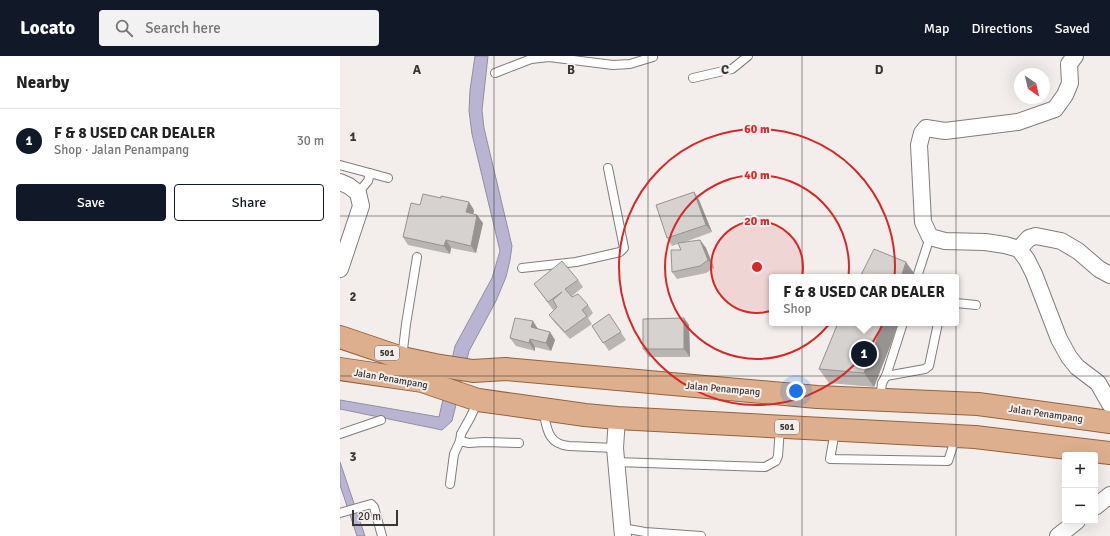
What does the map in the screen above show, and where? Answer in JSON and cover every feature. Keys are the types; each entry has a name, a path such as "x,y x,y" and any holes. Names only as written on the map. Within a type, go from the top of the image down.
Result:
{"main road":[{"name":"Jalan Penampang","path":"340,337 402,358 471,398 543,410 617,418 956,436 1110,453"},
{"name":"Jalan Penampang","path":"341,371 428,373 473,372 506,369 817,397 978,404 1110,422"}],"street":[{"path":"1070,59 1070,83 1065,96 1055,109 1018,122 945,130 926,128 922,133 919,145 923,222 930,237 945,241 985,242 1019,249 1027,260 1034,274 1059,339 1069,357 1077,367 1098,383 1110,404"},
{"path":"340,182 350,186 358,193 361,206 340,269"},
{"path":"1019,249 1029,238 1036,236 1061,241 1078,251 1099,269 1110,275"},
{"path":"617,418 615,455 623,532"},
{"path":"1058,536 1073,524"}],"lane":[{"path":"693,78 732,69 748,56"},
{"path":"495,73 531,59 549,58 613,65 630,64 653,57"},
{"path":"340,165 388,178"},
{"path":"522,268 576,262 620,252 624,248 608,168"},
{"path":"358,193 368,181 370,173"},
{"path":"918,274 930,237"},
{"path":"402,358 417,258"},
{"path":"959,303 976,305"},
{"path":"880,399 882,383 886,376 902,326"},
{"path":"886,376 925,369 929,366 937,326"},
{"path":"450,484 454,454 460,441 461,434 470,418 471,398"},
{"path":"543,410 549,435 556,443 562,446 615,455 764,467 776,461 778,456 780,427"},
{"path":"340,434 381,420"},
{"path":"835,430 830,459 948,461 956,436"},
{"path":"460,441 469,443 519,443"},
{"path":"343,512 371,504 374,507 382,536"},
{"path":"623,532 701,536"}],"shaded area":[{"path":"475,56 488,56 482,110 484,128 512,246 506,277 496,301 469,351 452,421 442,430 340,409 340,400 439,417 455,346 492,278 500,251 472,134 469,111 470,90"},
{"path":"340,462 365,536 357,536 340,485"}],"building":[{"path":"694,192 706,225 667,238 656,205"},
{"path":"423,194 469,202 466,212 477,215 471,246 446,240 444,246 403,237 411,203 420,205"},
{"path":"700,240 708,260 700,266 672,272 671,250 681,250 678,243"},
{"path":"874,249 906,262 902,274 862,274"},
{"path":"562,261 578,280 565,289 572,297 578,294 588,305 582,310 587,316 565,332 549,315 557,307 553,300 562,292 548,302 534,284"},
{"path":"609,314 621,332 603,343 592,326"},
{"path":"515,318 533,321 531,327 550,332 546,343 530,339 529,343 510,338"},
{"path":"684,318 684,349 643,349 643,319"},
{"path":"837,326 882,326 864,373 819,369"}],"place":[{"name":"F & 8 USED CAR DEALER","path":"864,354"}]}
